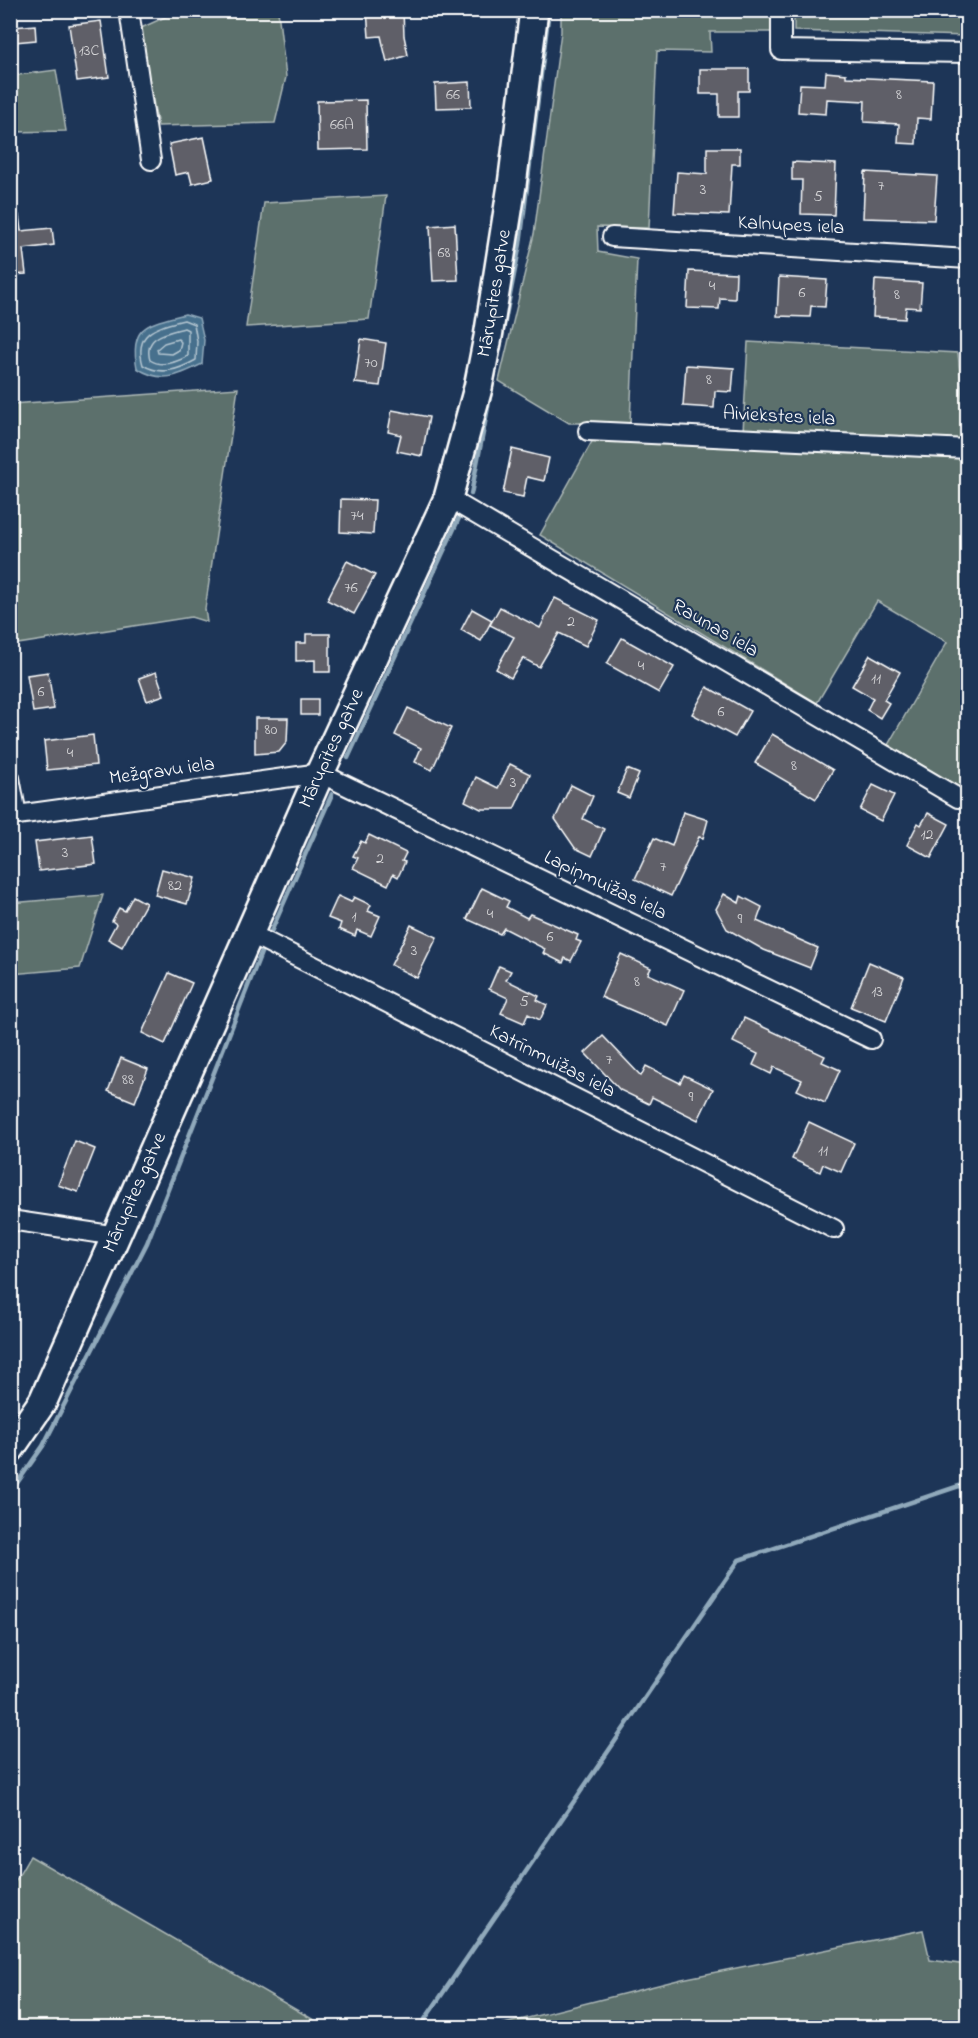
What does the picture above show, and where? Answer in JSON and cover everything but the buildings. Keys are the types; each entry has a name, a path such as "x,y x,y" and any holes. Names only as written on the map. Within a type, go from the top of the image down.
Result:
{"street":[{"path":"129,10 151,160"},
{"name":"Mārupītes gatve","path":"10,1449 43,1401 251,934 320,773 448,498 478,388 488,337 512,185 534,10"},
{"path":"781,10 781,50 968,53"},
{"name":"Kalnupes iela","path":"612,237 968,259"},
{"name":"Aiviekstes iela","path":"588,430 968,449"},
{"name":"Raunas iela","path":"448,498 958,798"},
{"name":"Mežgravu iela","path":"14,815 320,773"},
{"name":"Lapiņmuižas iela","path":"320,773 871,1039"},
{"path":"10,778 14,815"},
{"name":"Katrīnmuižas iela","path":"251,934 834,1229"},
{"path":"10,1220 117,1236"}],"green space":[{"path":"178,11 278,11 286,77 275,123 158,126 139,29"},
{"path":"561,11 772,11 772,32 710,32 711,52 657,51 649,228 597,227 598,252 637,259 630,423 569,423 499,381 534,234 561,32"},
{"path":"794,11 967,11 967,36 794,31"},
{"path":"56,70 66,131 11,132 11,76"},
{"path":"386,196 369,319 246,327 264,203"},
{"path":"748,342 958,353 967,445 743,432"},
{"path":"238,388 205,609 207,622 191,617 11,645 11,404"},
{"path":"594,438 967,458 967,792 888,745 947,642 877,601 817,703 540,535"},
{"path":"103,895 80,968 11,974 11,903"},
{"path":"30,1856 326,2027 11,2027 11,1889"},
{"path":"923,1930 930,1960 967,1965 967,2027 492,2027 682,1979"}],"water":[{"path":"185,314 199,318 204,340 202,364 177,375 162,377 137,368 136,343 144,329 151,324"}],"waterway":[{"path":"471,494 520,244 549,10"},
{"path":"348,758 459,518"},
{"path":"270,934 332,794"},
{"path":"10,1493 43,1446 147,1243 261,953"},
{"path":"419,2028 739,1560 968,1483"}]}
